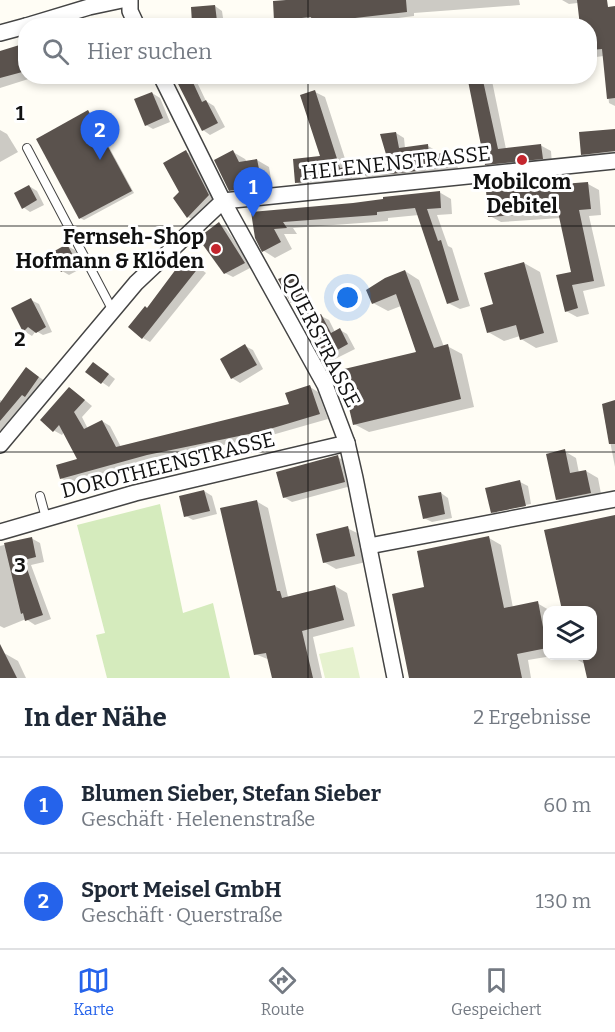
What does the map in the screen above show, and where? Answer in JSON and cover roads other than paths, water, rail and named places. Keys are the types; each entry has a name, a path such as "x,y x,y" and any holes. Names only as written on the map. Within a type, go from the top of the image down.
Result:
{"street":[{"path":"53,18 122,0"},
{"path":"130,0 130,11 133,18"},
{"path":"0,33 18,28"},
{"name":"QUERSTRASSE","path":"165,84 223,201 325,385 346,443 395,678"},
{"name":"HELENENSTRASSE","path":"223,201 615,161"},
{"path":"0,445 136,283 223,201"},
{"name":"DOROTHEENSTRASSE","path":"0,532 135,493 346,443"},
{"path":"369,546 615,499"}],"lane":[{"path":"27,148 113,311"},
{"path":"40,496 46,518"}],"place":[{"name":"Sport Meisel GmbH","path":"100,160"},
{"name":"Mobilcom Debitel","path":"522,160"},
{"name":"Blumen Sieber, Stefan Sieber","path":"253,217"},
{"name":"Fernseh-Shop Hofmann & Klöden","path":"216,249"}]}
